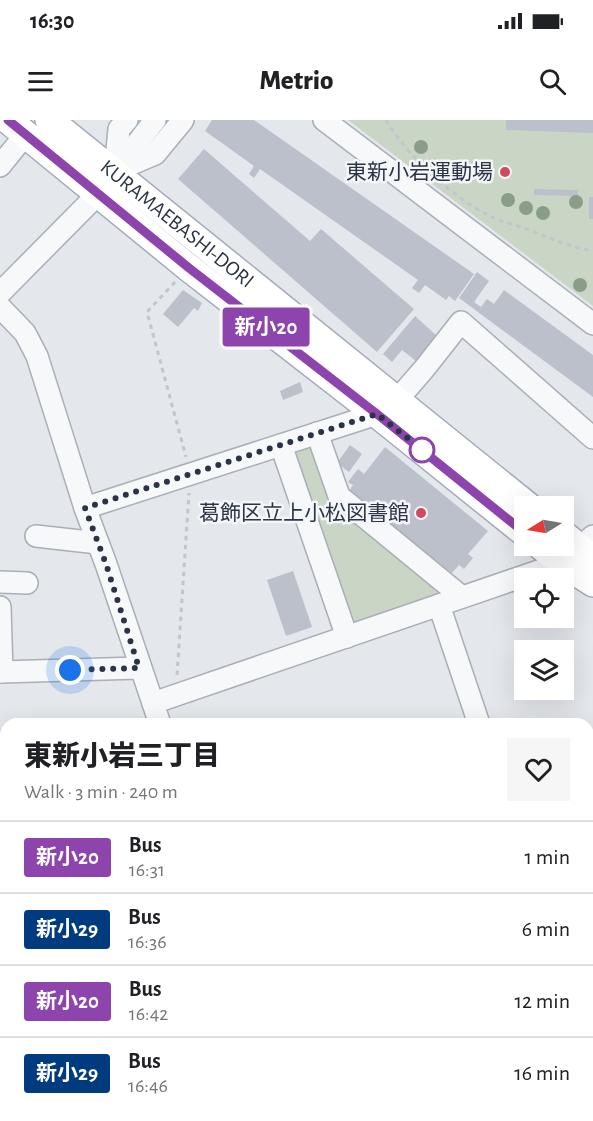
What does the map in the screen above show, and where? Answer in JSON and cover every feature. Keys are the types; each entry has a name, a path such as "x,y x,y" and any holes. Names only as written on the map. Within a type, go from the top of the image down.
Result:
{"main road":[{"name":"KURAMAEBASHI-DORI","path":"49,120 115,171 387,407 514,523"},
{"name":"KURAMAEBASHI-DORI","path":"17,127 189,268 514,496"},
{"path":"581,550 593,583"},
{"path":"581,550 593,590"}],"street":[{"path":"115,171 119,129 127,120"},
{"path":"0,293 99,193 155,120"},
{"path":"115,171 155,154 183,120"},
{"path":"324,120 593,324"},
{"path":"0,166 17,127"},
{"path":"0,307 24,333 37,356 85,508 158,718"},
{"path":"85,508 317,433 387,407 424,369 462,322 593,438"},
{"path":"317,433 339,496 462,597"},
{"path":"281,445 347,637"},
{"path":"36,536 98,543"},
{"path":"153,703 462,597 581,550"},
{"path":"0,582 27,583"},
{"path":"439,605 477,718"},
{"path":"0,607 1,672 139,668"}],"path":[{"path":"386,120 418,160 451,190 479,210 566,246 593,251"}],"green space":[{"name":"東新小岩運動場","path":"348,120 593,120 593,306"},
{"path":"306,443 316,449 330,496 464,590 348,634 291,456 296,447"}],"building":[{"path":"212,120 254,120 474,274 455,301 449,296 446,300 425,285 419,293 412,288 418,280 260,169 254,178 249,174 254,166 205,131"},
{"path":"506,120 593,120 593,133 506,130"},
{"path":"204,149 310,241 321,229 414,309 377,352 178,179"},
{"path":"534,189 578,190 578,196 534,195"},
{"path":"589,197 593,197 593,219 589,219"},
{"path":"477,272 489,281 474,302 481,307 487,299 494,304 504,290 593,355 593,397 459,298"},
{"path":"183,290 202,303 198,311 194,308 178,327 163,314"},
{"path":"415,316 437,336 416,361 402,350 392,362 383,354"},
{"path":"300,382 303,392 283,400 280,391"},
{"path":"350,445 362,454 349,472 337,463"},
{"path":"385,447 488,531 468,554 473,558 464,569 459,565 452,573 348,493 353,485 348,482 358,469 364,474"},
{"path":"293,571 312,627 286,636 267,580"}],"bus line":[{"name":"新小20","path":"8,120 189,268 514,524"}],"place":[{"name":"東新小岩運動場","path":"505,172"},
{"name":"葛飾区立上小松図書館","path":"421,513"}],"route":[{"path":"70,670 139,668 106,564 85,508 377,414 424,451 422,450"}]}
